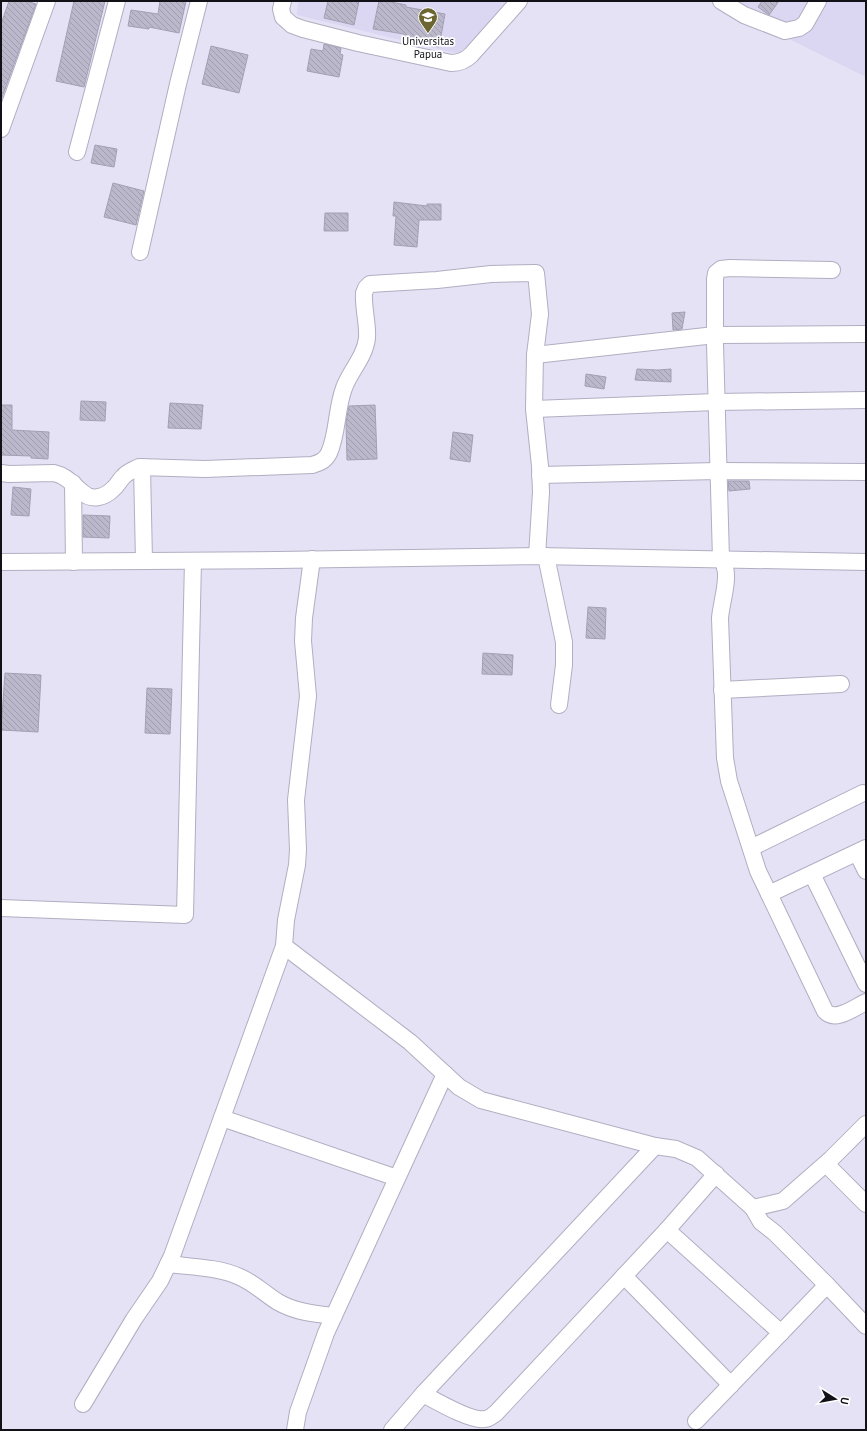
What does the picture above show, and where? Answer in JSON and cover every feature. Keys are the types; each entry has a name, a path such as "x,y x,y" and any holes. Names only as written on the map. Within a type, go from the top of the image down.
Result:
{"street":[{"path":"1,129 47,1"},
{"path":"77,152 116,1"},
{"path":"140,252 178,84 199,1"},
{"path":"283,1 281,9 283,18 292,25 303,29 358,43 451,63 458,63 466,60 471,55 519,1"},
{"path":"722,1 744,14 786,31 799,28 806,24 818,1"},
{"path":"832,270 730,268 721,269 716,273 715,335 718,471 721,559 726,568 720,618 725,758 729,781 758,871 825,1011 828,1015 835,1016 866,1002"},
{"path":"1,473 54,472 65,476 87,496 95,498 104,496 112,490 129,472 142,467 205,469 246,468 312,465 322,462 328,454 333,440 344,388 365,347 367,337 364,292 370,284 437,280 491,274 536,273 540,314 535,355 534,409 541,492 542,556 564,642 564,665 559,705"},
{"path":"535,355 715,335 866,334"},
{"path":"534,409 716,402 866,400"},
{"path":"142,467 144,561"},
{"path":"540,475 718,471 866,472"},
{"path":"74,483 74,562"},
{"path":"1,562 312,560 542,556 866,562"},
{"path":"82,1404 134,1319 160,1281 168,1264 284,946 286,920 297,857 296,800 308,696 302,641 312,560"},
{"path":"1,908 185,915 193,561"},
{"path":"722,690 841,684"},
{"path":"751,848 863,793"},
{"path":"769,894 862,851 866,871"},
{"path":"812,874 866,984"},
{"path":"284,946 410,1042 459,1087 481,1100 655,1146 676,1149 697,1158 753,1208 761,1222 775,1233 866,1326"},
{"path":"295,1430 298,1412 326,1332 445,1074"},
{"path":"222,1118 397,1178"},
{"path":"753,1208 783,1201 863,1134"},
{"path":"392,1430 423,1394 655,1146"},
{"path":"826,1164 866,1204"},
{"path":"423,1394 478,1420 487,1419 496,1413 667,1230 716,1174"},
{"path":"667,1230 781,1333"},
{"path":"168,1264 224,1272 240,1277 259,1288 278,1302 296,1310 334,1316"},
{"path":"624,1276 731,1385"},
{"path":"696,1420 827,1285"}],"shaded area":[{"name":"Universitas Papua","path":"298,1 510,1 459,54 297,15"},
{"path":"720,1 866,1 866,77 791,40"}],"building":[{"path":"9,1 26,1 36,4 1,100 1,24"},
{"path":"74,1 105,1 84,87 56,81"},
{"path":"160,1 186,1 179,33 149,27 149,29 128,26 131,10 158,14"},
{"path":"328,1 359,1 354,25 324,18"},
{"path":"379,1 386,1 406,5 406,7 445,14 439,47 403,38 404,34 373,29"},
{"path":"762,1 779,1 769,15 758,7"},
{"path":"324,44 341,48 340,54 343,55 339,77 307,71 311,49 323,51"},
{"path":"211,46 248,55 239,93 202,84"},
{"path":"95,145 117,149 114,167 91,163"},
{"path":"113,183 144,191 136,225 104,217"},
{"path":"394,202 427,206 427,204 441,204 441,220 419,220 417,247 394,245 396,216 393,216"},
{"path":"325,213 348,213 348,231 324,231"},
{"path":"685,312 682,329 673,330 672,313"},
{"path":"637,369 671,369 671,382 635,380"},
{"path":"586,374 606,377 604,389 585,386"},
{"path":"81,401 106,402 105,421 80,420"},
{"path":"170,403 203,405 201,429 168,428"},
{"path":"1,405 12,405 12,430 49,432 48,459 31,458 31,456 1,455"},
{"path":"375,405 377,459 347,460 346,422 349,406"},
{"path":"453,432 473,435 470,462 450,459"},
{"path":"728,481 749,481 750,489 729,491"},
{"path":"13,487 31,489 29,516 11,515"},
{"path":"83,515 110,516 109,538 83,537"},
{"path":"588,607 606,608 605,639 586,638"},
{"path":"483,653 513,655 512,675 482,674"},
{"path":"5,673 41,675 38,732 1,730"},
{"path":"147,688 172,689 170,734 145,733"}],"place":[{"name":"Universitas Papua","path":"428,34"}]}
